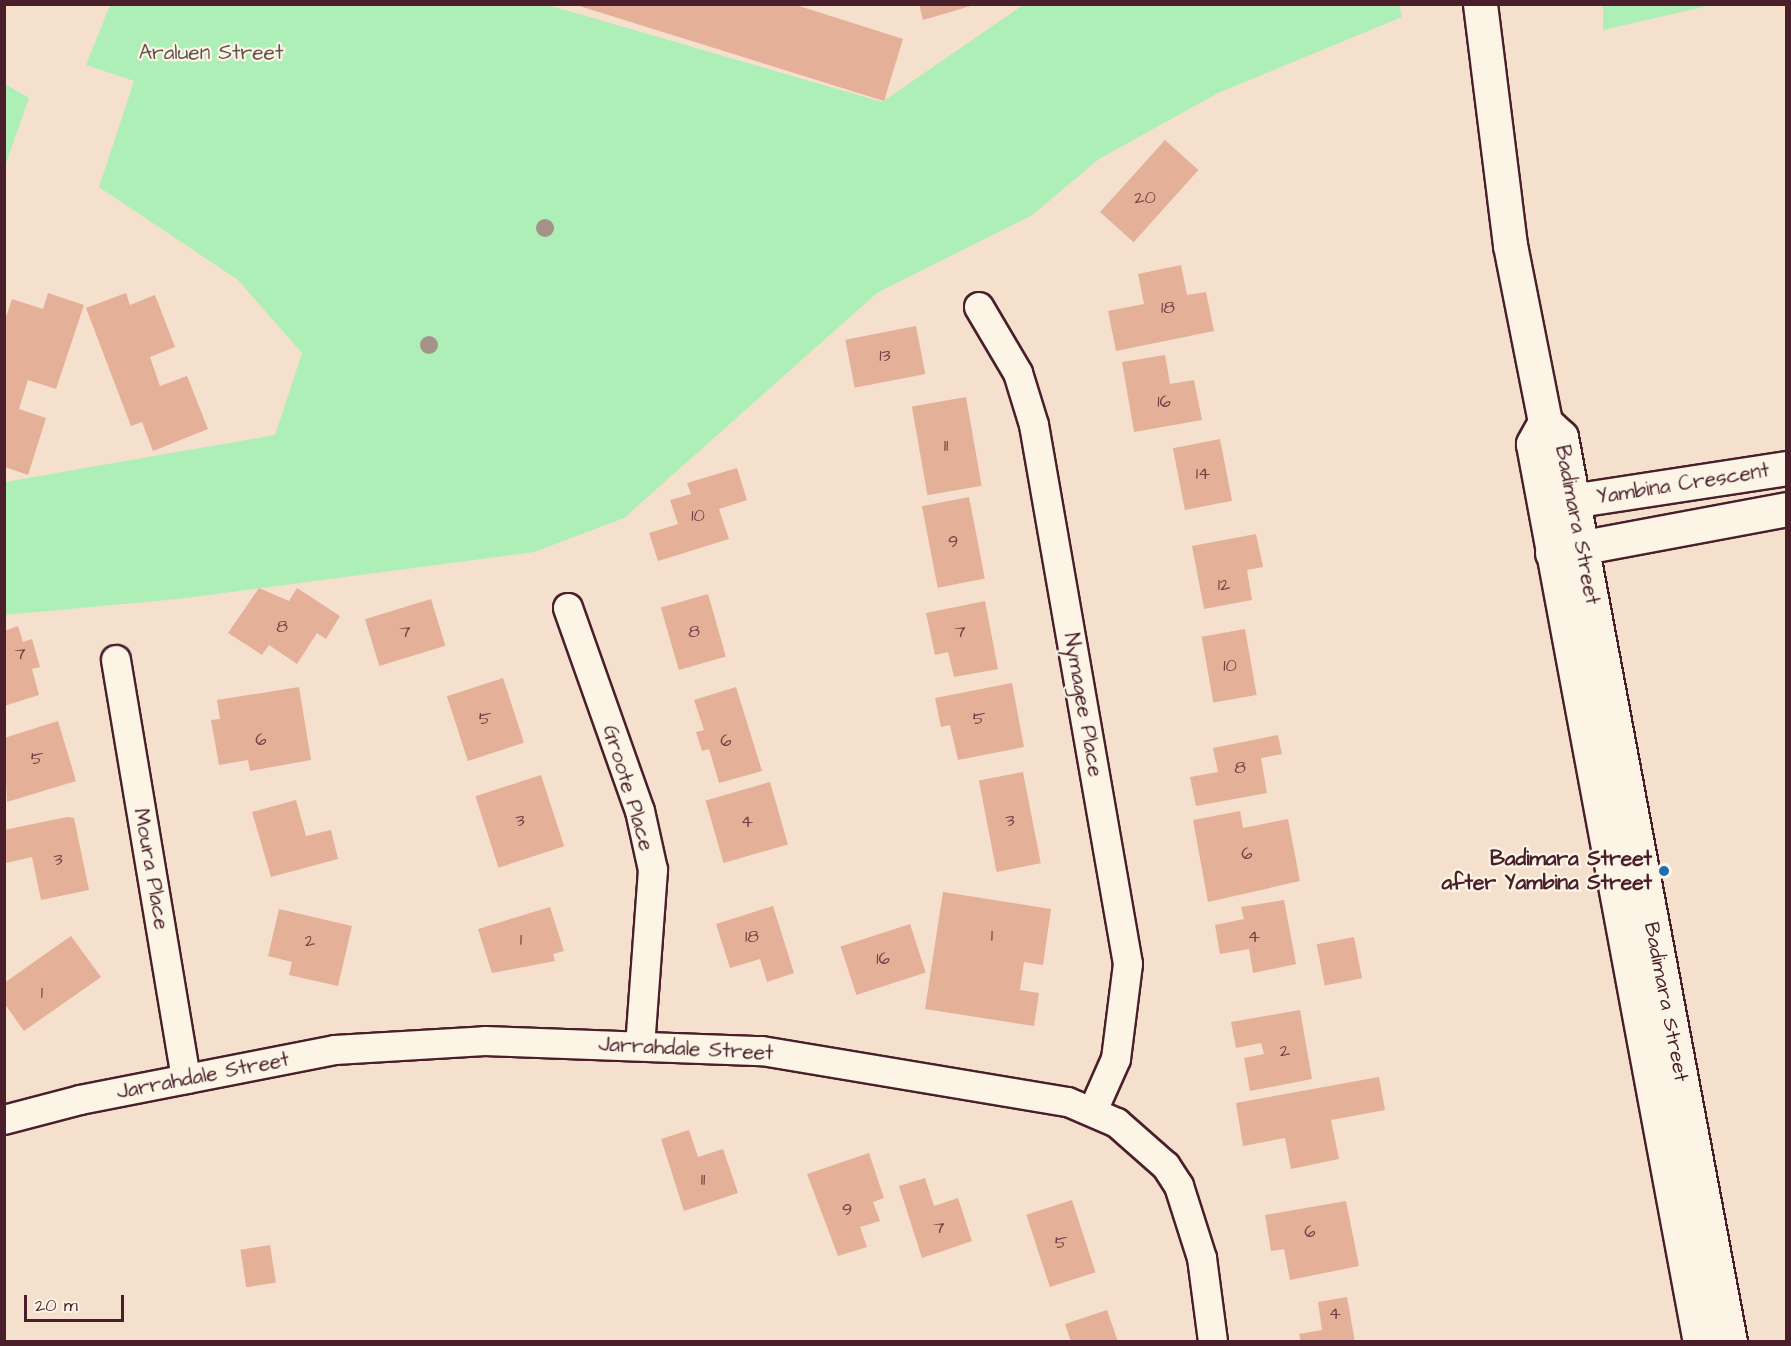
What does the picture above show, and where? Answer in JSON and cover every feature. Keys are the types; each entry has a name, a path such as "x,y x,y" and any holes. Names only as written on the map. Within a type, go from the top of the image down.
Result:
{"main road":[{"name":"Badimara Street","path":"1480,4 1510,245 1545,422 1533,444 1558,503 1730,1341"},
{"name":"Yambina Crescent","path":"1558,503 1786,468"},
{"name":"Yambina Crescent","path":"1567,550 1786,509"},
{"name":"Badimara Street","path":"1567,550 1700,1341"}],"street":[{"name":"Nymagee Place","path":"979,307 1018,373 1034,425 1128,964 1116,1059 1093,1111"},
{"name":"Groote Place","path":"568,608 640,811 653,870 640,1046"},
{"name":"Moura Place","path":"116,660 186,1078"},
{"name":"Jarrahdale Street","path":"4,1120 186,1078 335,1050 485,1041 762,1051 1068,1102 1093,1111 1131,1134 1179,1186 1202,1258 1213,1341"}],"green space":[{"path":"1603,4 1712,4 1712,5 1603,30"},
{"name":"Araluen Street","path":"110,5 548,5 882,102 1023,5 1399,5 1402,17 1218,93 1099,159 1031,216 877,293 624,518 534,552 178,599 5,615 5,482 275,435 302,353 238,280 99,187 134,81 86,65"},
{"path":"5,84 29,98 5,166"}],"building":[{"path":"793,4 903,39 884,101 576,5"},
{"path":"919,4 974,4 974,5 923,20"},
{"path":"1165,140 1198,170 1134,242 1100,212"},
{"path":"1181,265 1187,295 1206,292 1214,331 1116,351 1108,311 1144,304 1138,274"},
{"path":"48,293 84,305 56,389 28,380 19,409 46,418 28,475 5,467 5,320 12,299 43,309"},
{"path":"126,293 130,305 155,295 175,347 150,357 160,386 187,376 208,429 153,451 142,422 131,426 86,308"},
{"path":"916,326 925,374 855,388 845,340"},
{"path":"1165,355 1170,384 1194,380 1202,420 1134,432 1122,362"},
{"path":"966,397 982,486 927,495 912,407"},
{"path":"1220,439 1232,501 1185,510 1173,448"},
{"path":"737,468 747,500 719,509 729,539 658,561 649,533 678,524 670,500 691,494 687,483"},
{"path":"969,497 985,578 938,588 922,506"},
{"path":"1256,534 1263,567 1247,570 1252,600 1204,609 1192,546"},
{"path":"259,588 289,601 297,588 340,616 326,639 317,633 297,664 269,645 262,655 228,633"},
{"path":"708,594 726,656 679,670 661,608"},
{"path":"431,599 445,646 379,666 365,619"},
{"path":"985,601 998,669 954,677 948,652 935,655 926,613"},
{"path":"18,626 23,642 32,639 40,667 32,669 39,695 4,706 4,631"},
{"path":"1245,629 1257,695 1213,703 1202,637"},
{"path":"503,678 524,743 468,761 447,696"},
{"path":"1012,683 1024,747 958,760 950,725 941,727 935,698"},
{"path":"299,687 311,760 250,771 248,760 219,765 211,720 220,719 217,700"},
{"path":"736,687 762,771 719,783 709,749 702,751 696,732 704,730 694,700"},
{"path":"58,721 76,781 7,802 4,738"},
{"path":"1278,735 1282,754 1261,758 1267,793 1196,806 1190,777 1218,772 1213,748"},
{"path":"1023,772 1041,863 997,872 979,781"},
{"path":"541,775 564,846 499,868 475,796"},
{"path":"770,782 788,844 724,863 706,800"},
{"path":"296,800 306,836 331,830 338,859 271,877 252,812"},
{"path":"1240,811 1243,828 1288,819 1300,881 1208,902 1193,820"},
{"path":"67,817 74,818 89,890 41,900 32,857 6,863 4,830"},
{"path":"943,892 1051,909 1043,965 1024,962 1020,990 1039,993 1034,1026 925,1009"},
{"path":"1284,900 1296,964 1253,973 1249,949 1220,954 1215,925 1244,919 1241,907"},
{"path":"773,906 794,973 767,982 760,959 730,968 716,924"},
{"path":"550,907 564,951 553,954 555,961 492,973 478,929"},
{"path":"279,909 352,926 338,986 289,975 292,962 268,956"},
{"path":"910,924 926,973 856,995 841,947"},
{"path":"71,936 101,977 24,1031 4,1003 4,983"},
{"path":"1354,937 1362,978 1325,985 1317,944"},
{"path":"1300,1010 1312,1079 1250,1091 1244,1058 1264,1054 1261,1043 1236,1048 1231,1022"},
{"path":"1379,1077 1385,1110 1331,1120 1339,1159 1291,1169 1285,1138 1243,1146 1236,1103"},
{"path":"689,1130 698,1157 723,1149 738,1193 684,1211 661,1139"},
{"path":"869,1153 884,1198 873,1202 880,1221 860,1227 867,1247 838,1256 807,1174"},
{"path":"925,1178 934,1206 958,1198 972,1241 922,1258 899,1186"},
{"path":"1072,1200 1095,1272 1050,1287 1026,1215"},
{"path":"1346,1201 1359,1266 1290,1280 1284,1249 1271,1251 1265,1215"},
{"path":"270,1245 276,1283 246,1287 240,1250"},
{"path":"1347,1297 1355,1342 1301,1342 1299,1334 1322,1330 1318,1302"},
{"path":"1107,1310 1118,1342 1071,1342 1065,1324"}],"place":[{"name":"Badimara Street after Yambina Street","path":"1664,871"}]}
